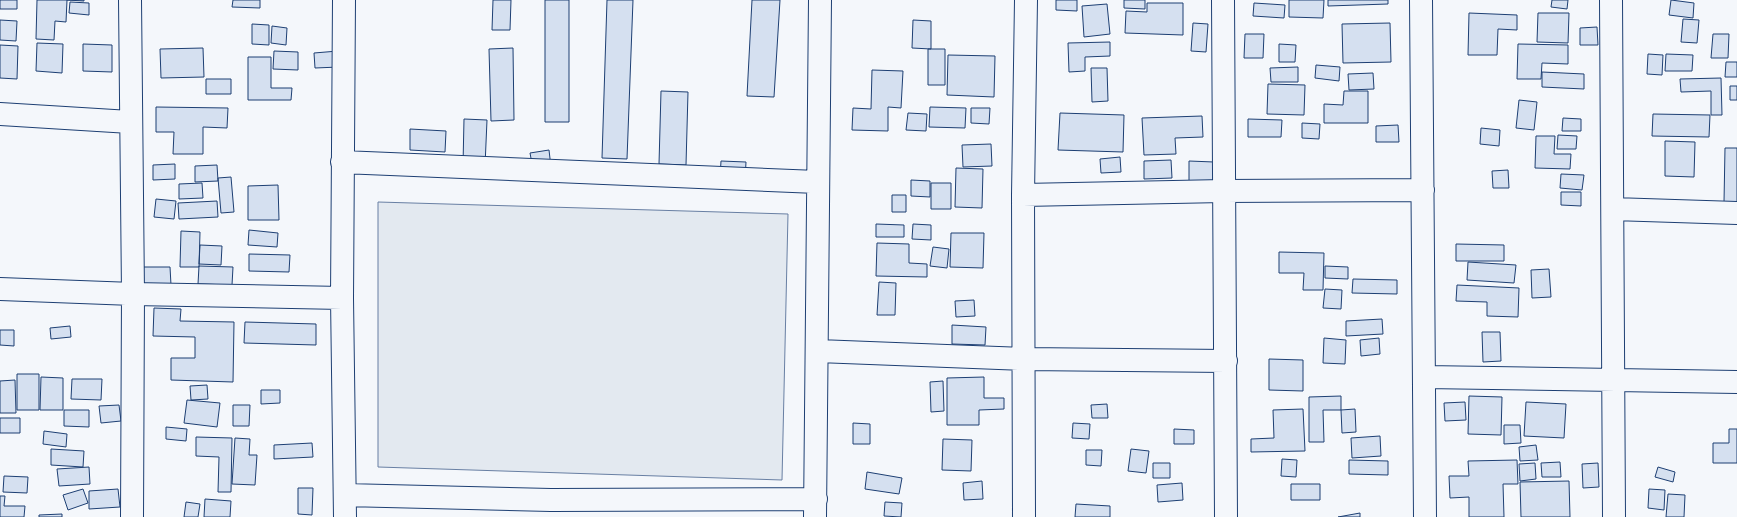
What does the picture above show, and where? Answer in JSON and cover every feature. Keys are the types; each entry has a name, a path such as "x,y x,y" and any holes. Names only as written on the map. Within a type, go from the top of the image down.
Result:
{"street":[{"path":"130,0 130,122 133,294 132,517"},
{"path":"344,0 342,298 345,517"},
{"path":"345,495 551,509 816,508 818,351 817,182 820,0"},
{"path":"1024,517 1023,195 1026,0"},
{"path":"1223,0 1226,517"},
{"path":"1421,0 1425,517"},
{"path":"1611,0 1614,209 1614,517"},
{"path":"0,114 130,122"},
{"path":"342,162 817,182"},
{"path":"1023,195 1223,191 1423,190"},
{"path":"1614,209 1737,213"},
{"path":"0,289 133,294 342,298"},
{"path":"818,351 1024,359 1226,361"},
{"path":"1425,377 1737,382"}],"shaded area":[{"path":"378,202 788,214 782,480 378,467"}],"building":[{"path":"0,0 17,0 17,9 0,9"},
{"path":"37,0 67,0 66,22 55,21 54,40 36,39"},
{"path":"233,0 260,0 260,8 232,7"},
{"path":"493,0 511,0 510,30 492,30"},
{"path":"545,0 569,0 569,122 545,122"},
{"path":"607,0 633,0 627,159 602,158"},
{"path":"752,0 780,0 774,97 747,96"},
{"path":"1056,0 1077,0 1077,11 1056,10"},
{"path":"1124,0 1145,0 1145,9 1124,8"},
{"path":"1289,0 1324,0 1323,18 1289,17"},
{"path":"1328,0 1388,0 1388,4 1328,6"},
{"path":"1552,0 1568,0 1567,9 1551,7"},
{"path":"1671,0 1694,3 1693,18 1669,15"},
{"path":"70,2 89,3 89,15 69,13"},
{"path":"1147,3 1183,3 1183,35 1125,33 1126,11 1147,12"},
{"path":"1254,3 1285,5 1284,18 1253,16"},
{"path":"1107,4 1110,34 1084,37 1082,6"},
{"path":"1469,13 1517,15 1517,30 1498,29 1497,55 1468,55"},
{"path":"1538,13 1569,13 1568,43 1537,42"},
{"path":"1683,19 1699,20 1697,43 1681,42"},
{"path":"0,20 17,21 16,41 0,40"},
{"path":"913,20 931,21 931,49 912,48"},
{"path":"1193,23 1208,24 1206,52 1191,51"},
{"path":"1390,23 1391,62 1343,63 1342,24"},
{"path":"252,24 269,25 269,45 252,44"},
{"path":"272,26 287,28 286,45 271,43"},
{"path":"1597,27 1598,45 1580,45 1580,28"},
{"path":"1245,34 1264,34 1263,58 1244,58"},
{"path":"1713,34 1729,34 1728,58 1711,58"},
{"path":"1110,42 1110,56 1085,57 1085,71 1069,72 1068,43"},
{"path":"37,43 63,44 62,73 36,71"},
{"path":"83,44 112,45 112,72 83,71"},
{"path":"1279,44 1296,45 1295,62 1279,62"},
{"path":"1518,44 1568,45 1568,64 1542,63 1541,79 1517,79"},
{"path":"0,45 18,46 17,79 0,78"},
{"path":"203,48 204,77 161,78 160,49"},
{"path":"513,48 514,120 491,121 489,49"},
{"path":"928,49 945,49 945,85 928,85"},
{"path":"274,51 298,52 298,70 273,69"},
{"path":"338,51 339,67 315,68 314,53"},
{"path":"1648,54 1663,55 1662,75 1647,74"},
{"path":"1666,54 1693,55 1692,71 1665,71"},
{"path":"948,55 995,56 994,97 947,95"},
{"path":"248,57 271,57 271,88 292,88 291,100 248,100"},
{"path":"1726,62 1737,62 1737,77 1725,77"},
{"path":"1316,65 1340,67 1339,81 1315,78"},
{"path":"1298,67 1298,82 1271,82 1270,68"},
{"path":"1091,68 1107,68 1108,101 1092,102"},
{"path":"872,70 903,71 901,108 888,107 888,131 852,130 853,108 871,109"},
{"path":"1542,72 1584,74 1584,89 1542,87"},
{"path":"1373,73 1374,89 1349,90 1348,74"},
{"path":"1721,78 1722,115 1711,115 1711,91 1681,92 1680,79"},
{"path":"206,79 231,79 231,94 206,94"},
{"path":"1268,84 1305,85 1304,115 1267,114"},
{"path":"1730,86 1737,86 1737,100 1730,100"},
{"path":"661,91 688,92 686,165 659,164"},
{"path":"1344,91 1368,91 1368,123 1324,123 1324,104 1343,105"},
{"path":"1519,100 1537,102 1534,130 1516,128"},
{"path":"156,107 228,108 227,128 203,127 203,154 173,154 174,132 156,132"},
{"path":"930,107 966,108 965,128 929,127"},
{"path":"971,108 990,108 989,124 971,123"},
{"path":"908,113 927,114 926,131 906,130"},
{"path":"1060,113 1124,115 1123,152 1058,150"},
{"path":"1653,114 1710,115 1709,137 1652,136"},
{"path":"1202,116 1203,137 1175,138 1176,154 1144,155 1142,118"},
{"path":"1563,118 1581,119 1581,131 1562,131"},
{"path":"464,119 487,120 485,166 463,165"},
{"path":"1248,119 1282,120 1281,137 1248,137"},
{"path":"1302,123 1320,124 1319,139 1302,138"},
{"path":"1398,125 1399,142 1376,142 1376,126"},
{"path":"1481,128 1500,130 1499,146 1480,144"},
{"path":"410,129 446,131 445,152 410,150"},
{"path":"1558,135 1577,136 1576,149 1557,149"},
{"path":"1536,136 1555,136 1554,154 1571,154 1570,169 1535,168"},
{"path":"1665,141 1695,142 1694,177 1665,176"},
{"path":"991,144 992,166 963,167 962,145"},
{"path":"1725,148 1737,148 1737,202 1724,202"},
{"path":"549,150 551,167 533,169 530,153"},
{"path":"1120,157 1121,172 1101,173 1100,159"},
{"path":"1171,160 1172,178 1144,179 1144,161"},
{"path":"721,161 746,162 745,180 720,178"},
{"path":"1189,161 1214,162 1213,190 1189,189"},
{"path":"175,164 175,179 153,180 153,165"},
{"path":"217,165 218,181 195,182 195,166"},
{"path":"956,168 983,169 982,208 955,207"},
{"path":"1508,170 1509,188 1493,188 1492,171"},
{"path":"1561,174 1584,175 1582,190 1560,188"},
{"path":"231,177 234,212 221,213 218,178"},
{"path":"911,180 930,181 930,197 911,196"},
{"path":"202,183 203,198 179,199 179,184"},
{"path":"931,183 951,183 951,209 931,209"},
{"path":"278,185 279,220 248,220 248,186"},
{"path":"1561,192 1581,192 1581,206 1561,205"},
{"path":"892,195 906,195 906,212 892,212"},
{"path":"156,199 176,201 174,219 154,217"},
{"path":"217,201 218,217 179,219 178,203"},
{"path":"876,224 904,225 904,237 876,237"},
{"path":"913,224 931,225 931,240 912,239"},
{"path":"249,230 278,233 277,247 248,245"},
{"path":"181,231 200,232 199,267 180,267"},
{"path":"951,233 984,233 983,268 950,267"},
{"path":"877,243 909,244 909,263 927,264 927,277 876,276"},
{"path":"1456,244 1504,245 1504,261 1456,261"},
{"path":"200,245 222,246 221,265 199,264"},
{"path":"933,247 949,249 947,268 930,266"},
{"path":"1279,252 1324,253 1323,290 1303,290 1304,273 1279,273"},
{"path":"249,254 290,255 289,272 249,271"},
{"path":"1468,262 1516,265 1514,283 1467,280"},
{"path":"199,266 233,267 232,285 198,284"},
{"path":"1325,266 1348,267 1348,279 1325,278"},
{"path":"137,267 170,267 171,285 138,286"},
{"path":"1549,269 1551,297 1532,298 1531,270"},
{"path":"1353,279 1397,280 1397,294 1352,293"},
{"path":"879,282 896,283 895,315 877,315"},
{"path":"1457,285 1519,288 1518,317 1487,316 1487,302 1456,301"},
{"path":"1325,289 1342,290 1341,309 1323,308"},
{"path":"974,300 975,316 956,317 955,301"},
{"path":"154,308 181,309 180,321 234,322 233,382 171,380 171,358 195,358 195,337 153,336"},
{"path":"1382,319 1383,334 1346,336 1346,321"},
{"path":"245,322 316,324 316,345 244,343"},
{"path":"952,325 986,327 985,345 952,344"},
{"path":"70,326 71,337 51,339 50,328"},
{"path":"0,330 14,330 14,346 0,345"},
{"path":"1482,332 1500,332 1501,361 1483,362"},
{"path":"1324,338 1346,340 1345,364 1323,363"},
{"path":"1379,338 1380,354 1361,356 1360,340"},
{"path":"1269,359 1303,360 1303,391 1269,390"},
{"path":"17,374 39,374 39,410 17,410"},
{"path":"41,377 63,378 63,410 40,410"},
{"path":"984,377 984,398 1004,398 1004,409 979,410 979,425 947,425 947,378"},
{"path":"72,379 102,379 101,400 71,399"},
{"path":"15,380 16,413 0,413 0,381"},
{"path":"943,381 944,411 931,412 930,382"},
{"path":"207,385 208,399 191,400 190,386"},
{"path":"261,390 280,390 280,403 261,404"},
{"path":"1341,396 1341,410 1323,410 1324,442 1309,442 1309,397"},
{"path":"1469,396 1502,397 1501,435 1468,434"},
{"path":"187,400 220,403 217,427 184,423"},
{"path":"1465,402 1466,420 1445,421 1444,403"},
{"path":"1526,402 1566,404 1564,438 1524,436"},
{"path":"1107,404 1108,418 1092,418 1091,405"},
{"path":"119,405 121,421 101,423 99,406"},
{"path":"233,405 250,405 249,426 233,426"},
{"path":"1303,409 1305,451 1251,452 1251,439 1274,438 1273,410"},
{"path":"1355,409 1356,432 1342,433 1341,410"},
{"path":"64,410 89,410 89,427 64,426"},
{"path":"0,418 20,418 20,433 0,433"},
{"path":"853,423 870,424 870,444 853,444"},
{"path":"1073,423 1090,424 1089,439 1072,438"},
{"path":"1504,425 1520,425 1521,443 1504,444"},
{"path":"166,427 187,429 186,441 166,439"},
{"path":"1174,429 1194,430 1194,444 1174,444"},
{"path":"1729,429 1737,429 1737,463 1713,463 1713,443 1729,443"},
{"path":"44,431 67,434 66,447 43,444"},
{"path":"1380,436 1381,456 1352,458 1351,438"},
{"path":"196,437 232,438 231,492 218,492 219,457 196,456"},
{"path":"235,438 250,439 249,455 257,455 255,485 232,484"},
{"path":"943,439 972,440 971,471 942,470"},
{"path":"312,443 313,457 274,459 274,445"},
{"path":"1536,445 1538,460 1520,461 1519,447"},
{"path":"51,449 84,451 83,467 51,465"},
{"path":"1131,449 1149,451 1146,473 1128,471"},
{"path":"1086,450 1102,450 1101,466 1086,465"},
{"path":"1282,459 1297,460 1296,477 1281,476"},
{"path":"1349,460 1388,461 1388,475 1349,474"},
{"path":"1517,460 1518,484 1503,484 1504,517 1469,517 1469,497 1450,498 1449,476 1469,476 1468,461"},
{"path":"1560,462 1561,477 1542,477 1541,463"},
{"path":"1153,463 1170,463 1170,478 1153,478"},
{"path":"1535,463 1536,479 1520,481 1519,464"},
{"path":"1598,463 1599,487 1583,488 1582,464"},
{"path":"89,467 90,484 59,486 57,469"},
{"path":"1658,467 1675,472 1673,482 1655,477"},
{"path":"867,472 902,478 899,494 865,489"},
{"path":"4,476 28,477 27,493 3,492"},
{"path":"982,481 983,499 964,500 963,483"},
{"path":"1569,481 1570,517 1521,517 1520,482"},
{"path":"1182,483 1183,500 1158,502 1157,485"},
{"path":"1291,484 1320,484 1320,500 1291,500"},
{"path":"298,488 313,488 312,515 298,514"},
{"path":"83,489 88,503 68,510 63,495"},
{"path":"118,489 120,507 89,509 89,491"},
{"path":"1649,489 1665,490 1664,510 1648,508"},
{"path":"1668,494 1685,495 1684,517 1666,517"},
{"path":"0,496 5,496 4,506 25,506 24,517 0,517"},
{"path":"205,499 231,501 230,517 204,517"},
{"path":"186,502 200,504 198,517 184,517"},
{"path":"885,502 902,503 901,517 884,516"},
{"path":"1076,504 1110,506 1110,517 1075,517"},
{"path":"1360,513 1360,517 1338,517"},
{"path":"62,514 62,517 39,517 39,515"}]}
